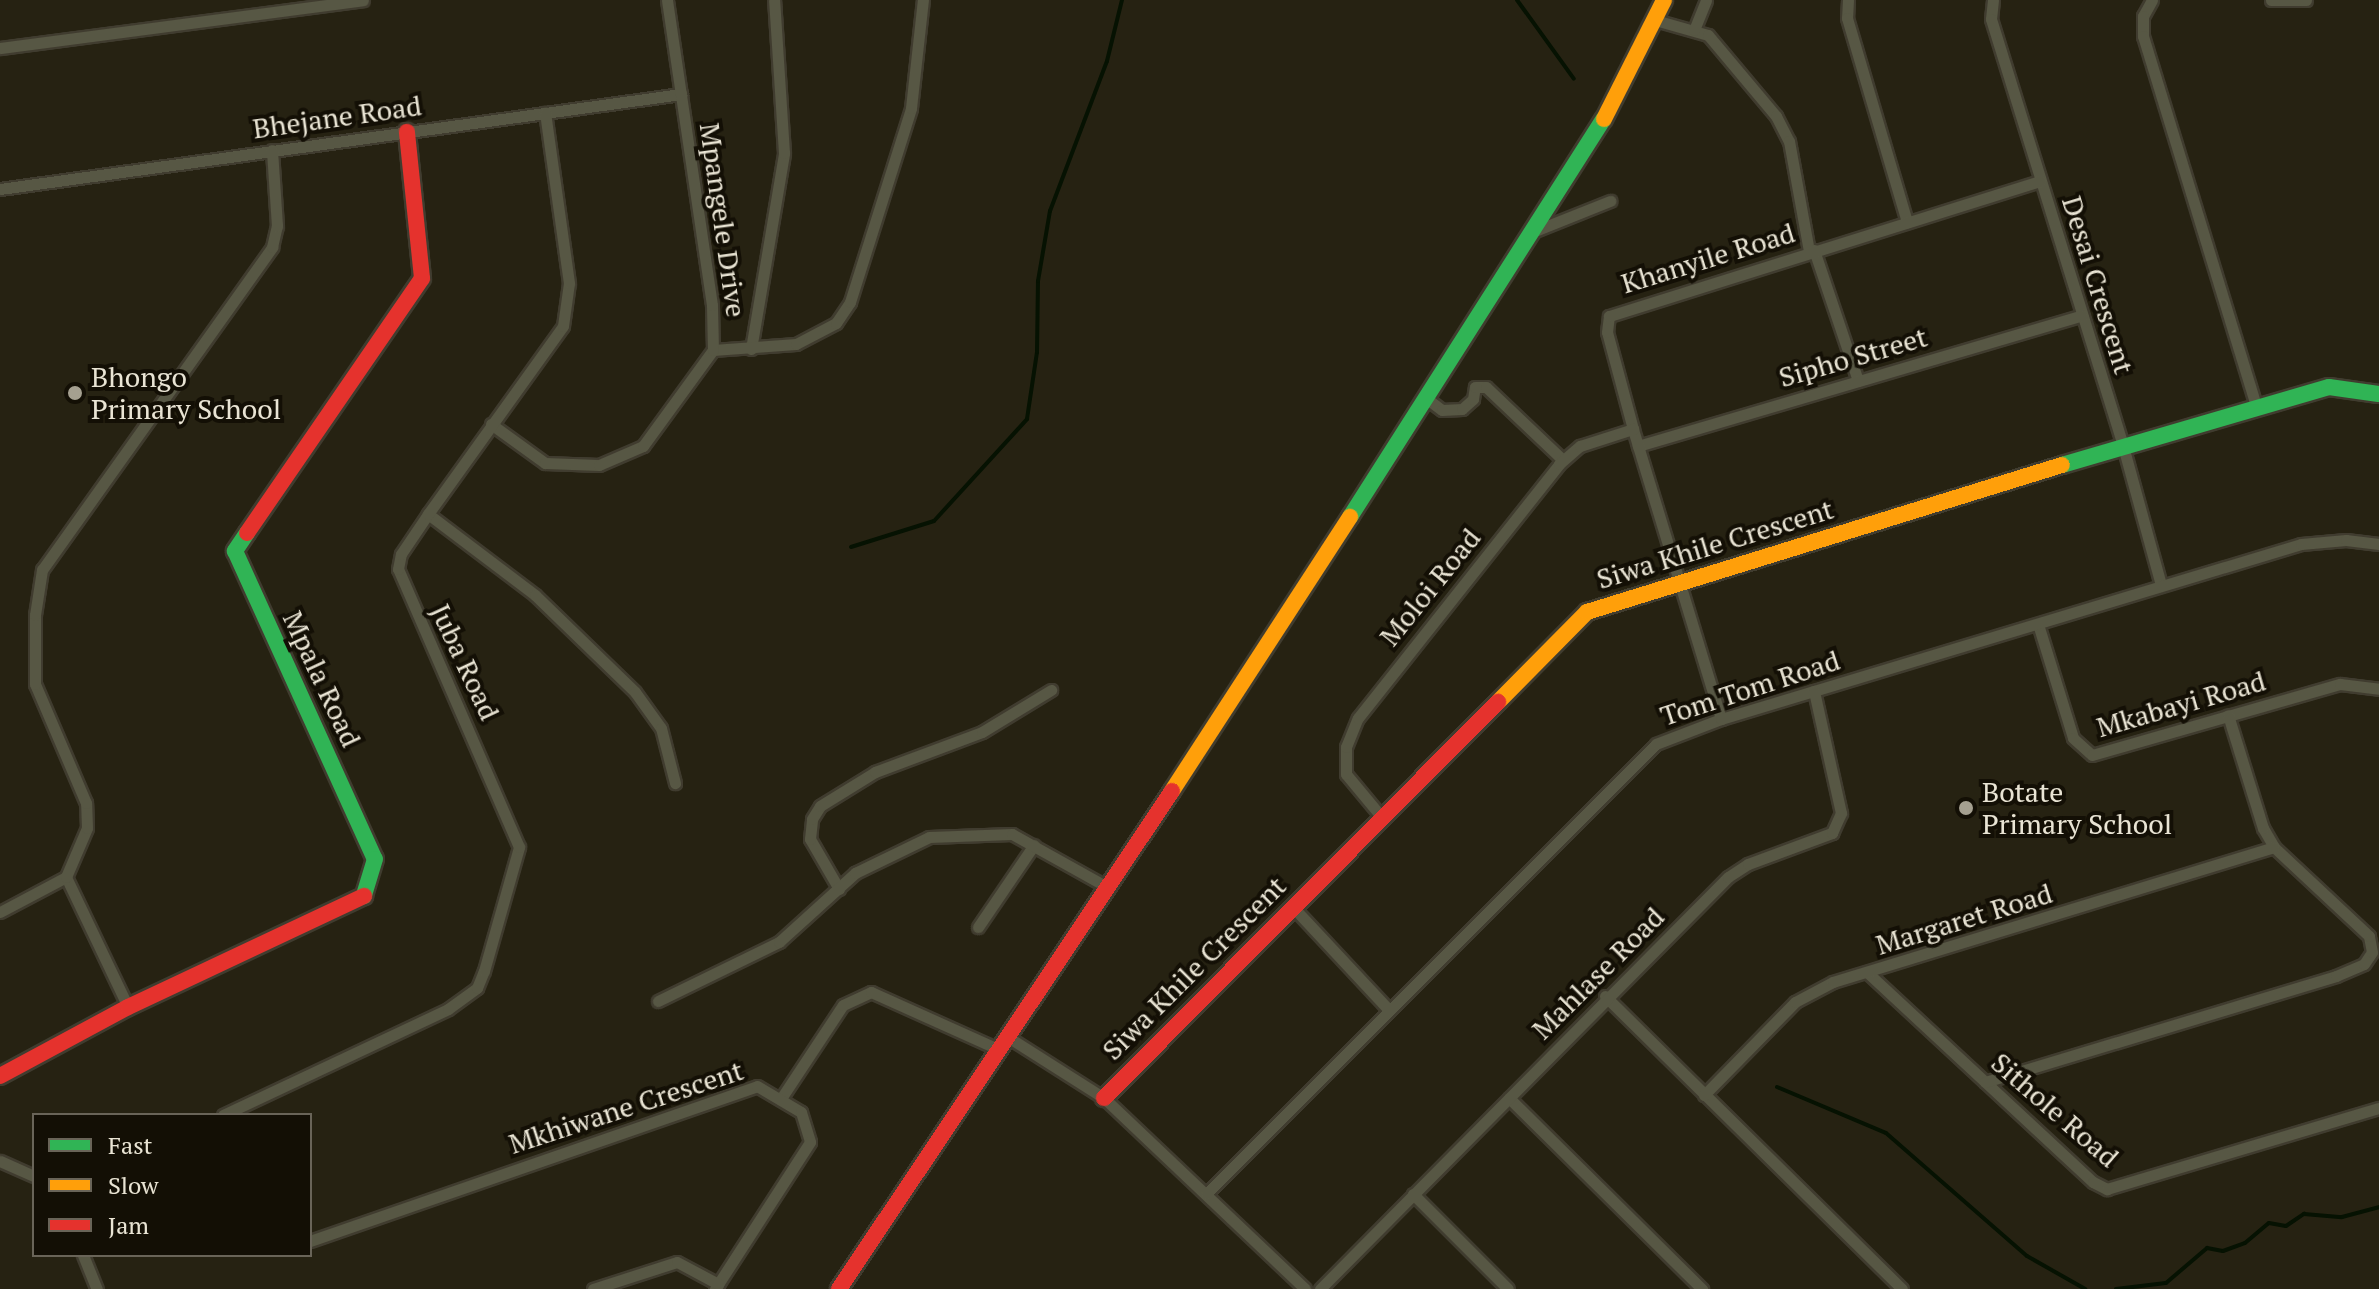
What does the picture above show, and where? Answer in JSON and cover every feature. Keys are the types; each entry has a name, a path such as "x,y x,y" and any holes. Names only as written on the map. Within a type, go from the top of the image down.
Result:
{"street":[{"path":"0,48 363,0"},
{"name":"Mpangele Drive","path":"491,424 545,463 599,465 643,446 713,350 712,305 667,0"},
{"path":"751,349 784,153 774,0"},
{"path":"713,350 778,349 819,335 836,323 850,302 911,108 923,0"},
{"path":"839,1289 1109,888 1537,230 1629,77 1664,0"},
{"path":"1694,30 1706,0"},
{"path":"1848,0 1851,33 1907,222"},
{"name":"Desai Crescent","path":"1993,0 1991,19 2123,446 2161,585"},
{"path":"2152,0 2143,16 2143,36 2256,405"},
{"path":"2271,0 2306,0"},
{"path":"1655,20 1708,35 1784,128 1812,250 1858,381"},
{"name":"Bhejane Road","path":"0,189 681,94"},
{"name":"Juba Road","path":"227,1113 448,1009 477,988 484,971 519,847 401,583 401,554 563,326 569,304 545,113"},
{"name":"Mpala Road","path":"0,1076 128,1007 361,900 374,876 375,859 363,828 235,551 422,278 407,132"},
{"path":"0,912 66,877 87,828 86,803 35,684 38,584 50,557 272,247 277,226 272,150"},
{"name":"Khanyile Road","path":"1721,719 1633,429 1607,332 1609,316 2040,181"},
{"path":"1537,230 1610,201"},
{"name":"Sipho Street","path":"1638,446 2082,315"},
{"path":"1426,398 1442,410 1462,409 1473,399 1475,387 1486,387 1563,460"},
{"name":"Siwa Khile Crescent","path":"1104,1098 1577,618 1680,580 2256,405 2329,387 2379,394"},
{"name":"Moloi Road","path":"1380,815 1346,774 1346,747 1358,718 1563,460 1593,440 1633,429"},
{"path":"428,514 535,595 635,692 661,728 675,783"},
{"name":"Tom Tom Road","path":"1206,1194 1642,755 1669,737 2301,544 2346,540 2379,544"},
{"name":"Mkabayi Road","path":"2038,624 2073,738 2083,752 2092,755 2340,684 2379,689"},
{"path":"839,889 810,839 812,819 820,806 887,767 982,732 1051,690"},
{"name":"Mahlase Road","path":"1320,1289 1605,996 1728,877 1748,864 1832,833 1839,824 1839,799 1814,691"},
{"path":"1985,1082 2336,976 2364,964 2372,952 2369,936 2274,847 2254,806 2228,715"},
{"path":"658,1001 779,942 872,862 929,837 993,832 1034,845 1109,888"},
{"path":"978,927 1034,845"},
{"name":"Margaret Road","path":"1704,1095 1795,1002 1833,982 1869,974 2274,847"},
{"path":"66,877 128,1007"},
{"path":"1292,906 1389,1010"},
{"name":"Sithole Road","path":"1869,974 2093,1182 2107,1189 2379,1108"},
{"path":"782,1097 843,1005 871,992 1004,1044 1104,1098 1305,1289"},
{"path":"1605,996 1902,1289"},
{"name":"Mkhiwane Crescent","path":"312,1240 734,1091 757,1086 782,1097 808,1122 810,1142 716,1287"},
{"path":"1509,1098 1702,1289"},
{"path":"0,1161 32,1175"},
{"path":"1413,1194 1508,1289"},
{"path":"84,1257 97,1289"},
{"path":"593,1289 677,1262 716,1287"}],"waterway":[{"path":"851,547 934,521 1027,419 1037,352 1038,281 1050,211 1107,61 1122,0"},
{"path":"1517,0 1574,79"},
{"path":"1777,1087 1886,1133 2027,1256 2085,1289"},
{"path":"2116,1289 2166,1283 2207,1248 2223,1251 2245,1243 2269,1223 2286,1226 2304,1214 2342,1217 2379,1207"}],"traffic: fast":[{"path":"1350,517 1604,119"},
{"path":"2062,465 2329,387 2379,394"},
{"path":"247,533 235,551 375,859 364,896"}],"traffic: slow":[{"path":"1604,119 1664,0"},
{"path":"1498,702 1587,612 2062,465"},
{"path":"1172,791 1350,517"}],"traffic: jam":[{"path":"247,533 422,278 407,132"},
{"path":"1104,1098 1498,702"},
{"path":"839,1289 1172,791"},
{"path":"0,1076 128,1007 364,896"}],"place":[{"name":"Bhongo Primary School","path":"75,393"},
{"name":"Botate Primary School","path":"1966,808"}]}
